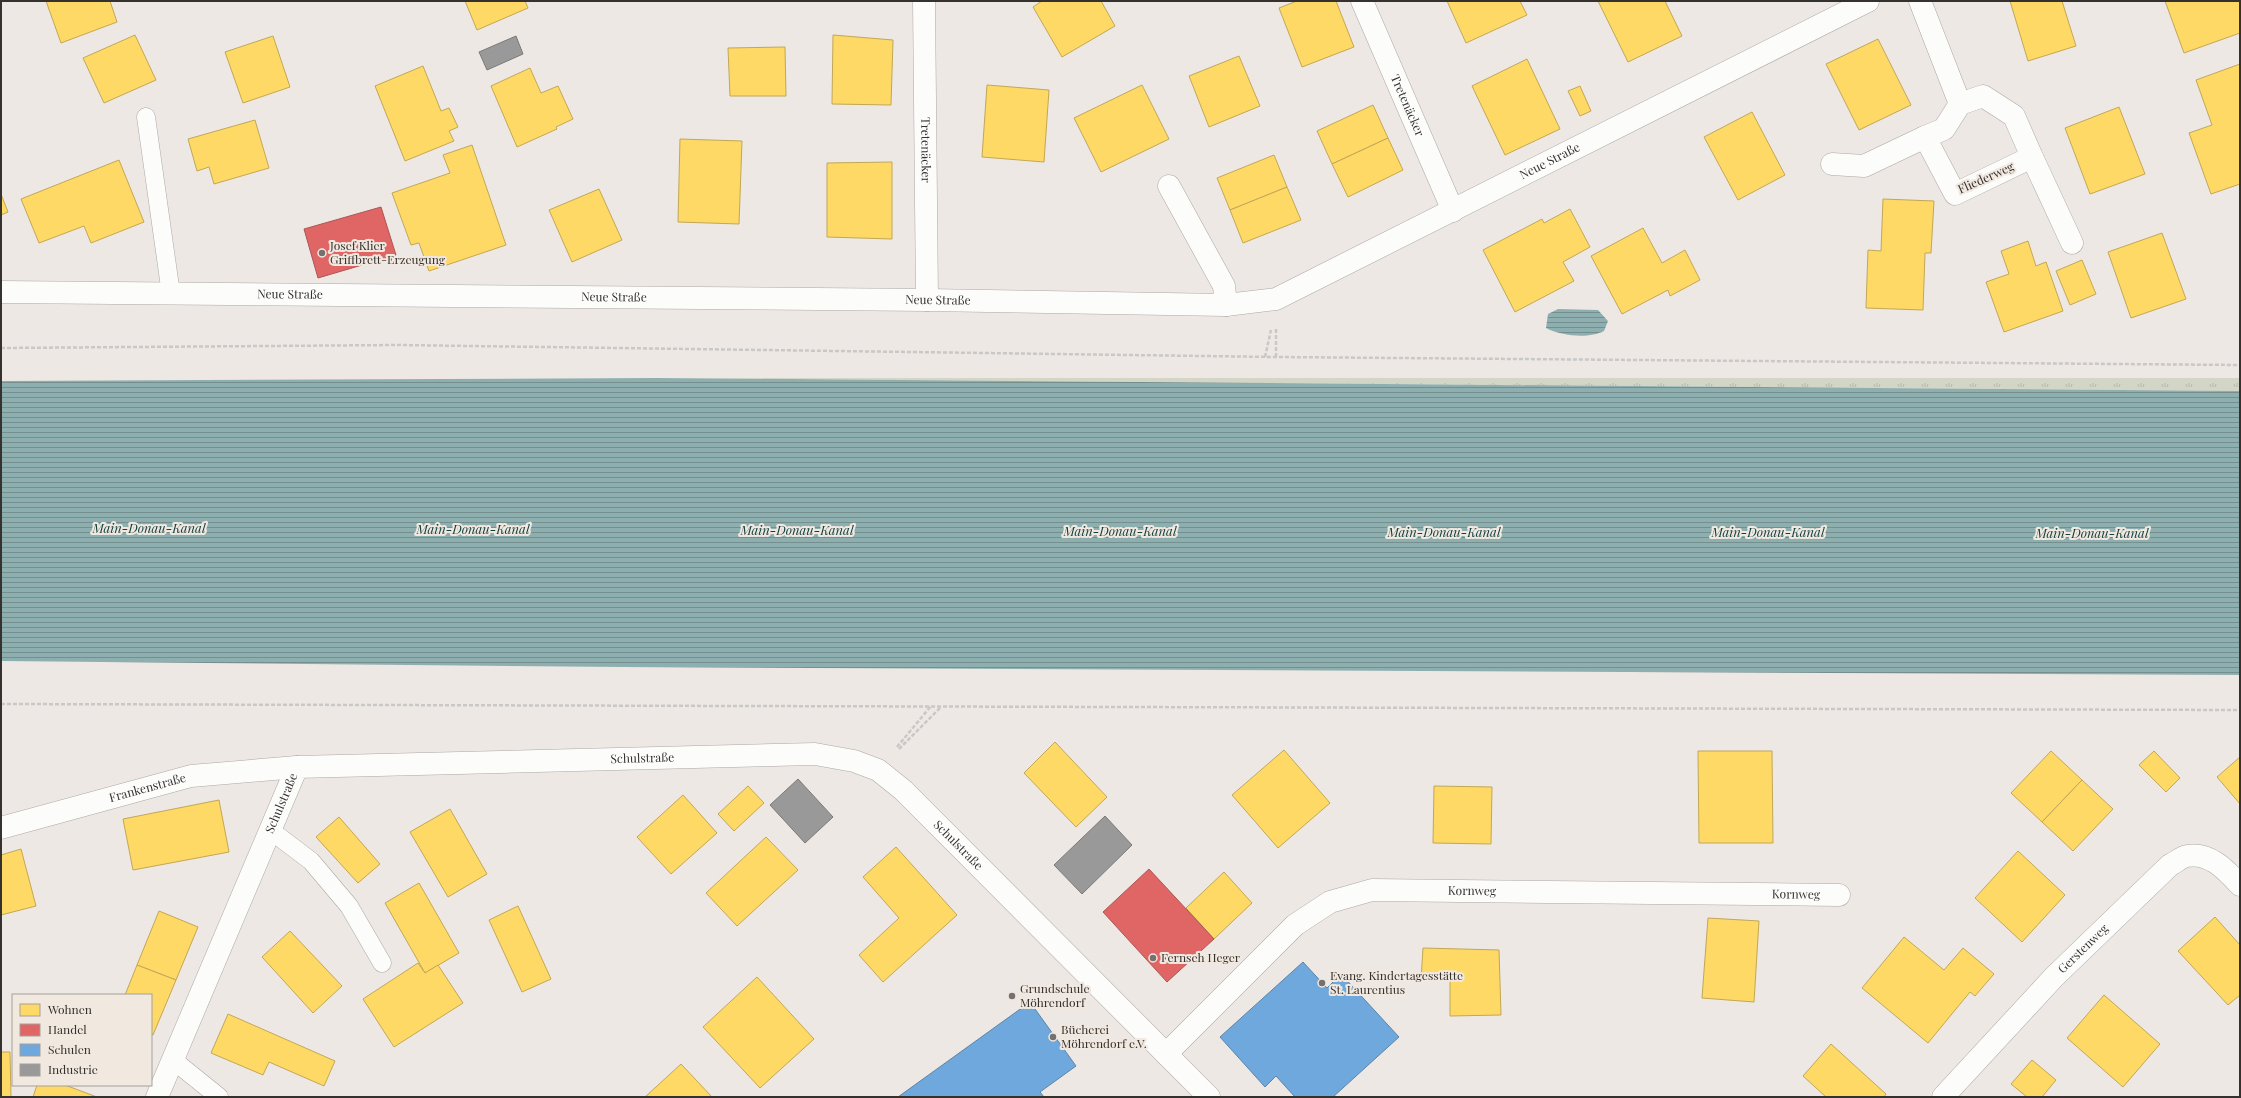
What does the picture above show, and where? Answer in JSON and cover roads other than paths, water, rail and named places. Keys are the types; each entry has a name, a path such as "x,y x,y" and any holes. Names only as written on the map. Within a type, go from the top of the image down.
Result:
{"street":[{"name":"Tretenäcker","path":"924,1 927,300"},
{"name":"Tretenäcker","path":"1362,1 1453,211"},
{"name":"Neue Straße","path":"1,292 927,300 1226,305 1276,299 1868,1"},
{"path":"1920,1 1960,104"},
{"path":"1832,164 1864,166 1944,129 1960,104 1983,96 2014,116 2072,243"},
{"name":"Fliederweg","path":"1925,137 1955,194 2032,157"},
{"path":"1169,186 1224,286 1226,305"},
{"name":"Schulstraße","path":"157,1097 297,767 815,754 854,761 878,770 903,790 1209,1097"},
{"name":"Frankenstraße","path":"1,828 191,776 297,767"},
{"name":"Gerstenweg","path":"1943,1097 2054,977 2170,866 2186,856 2205,856 2224,868 2240,885"},
{"name":"Kornweg","path":"1166,1054 1295,925 1330,902 1372,890 1839,895"}],"lane":[{"path":"146,117 171,294"},
{"path":"270,830 311,861 349,906 382,963"},
{"path":"172,1060 219,1097"}],"water":[{"path":"1558,309 1598,310 1608,321 1604,331 1583,336 1567,335 1546,328 1548,314"},
{"name":"Main-Donau-Kanal","path":"656,378 2240,391 2240,675 622,667 1,661 1,381"}],"place":[{"name":"Josef Klier Griffbrett-Erzeugung","path":"322,253"},
{"name":"Fernseh Heger","path":"1153,958"},
{"name":"Evang. Kindertagesstätte St. Laurentius","path":"1322,983"},
{"name":"Grundschule Möhrendorf","path":"1012,996"},
{"name":"Bücherei Möhrendorf e.V.","path":"1053,1037"}]}
